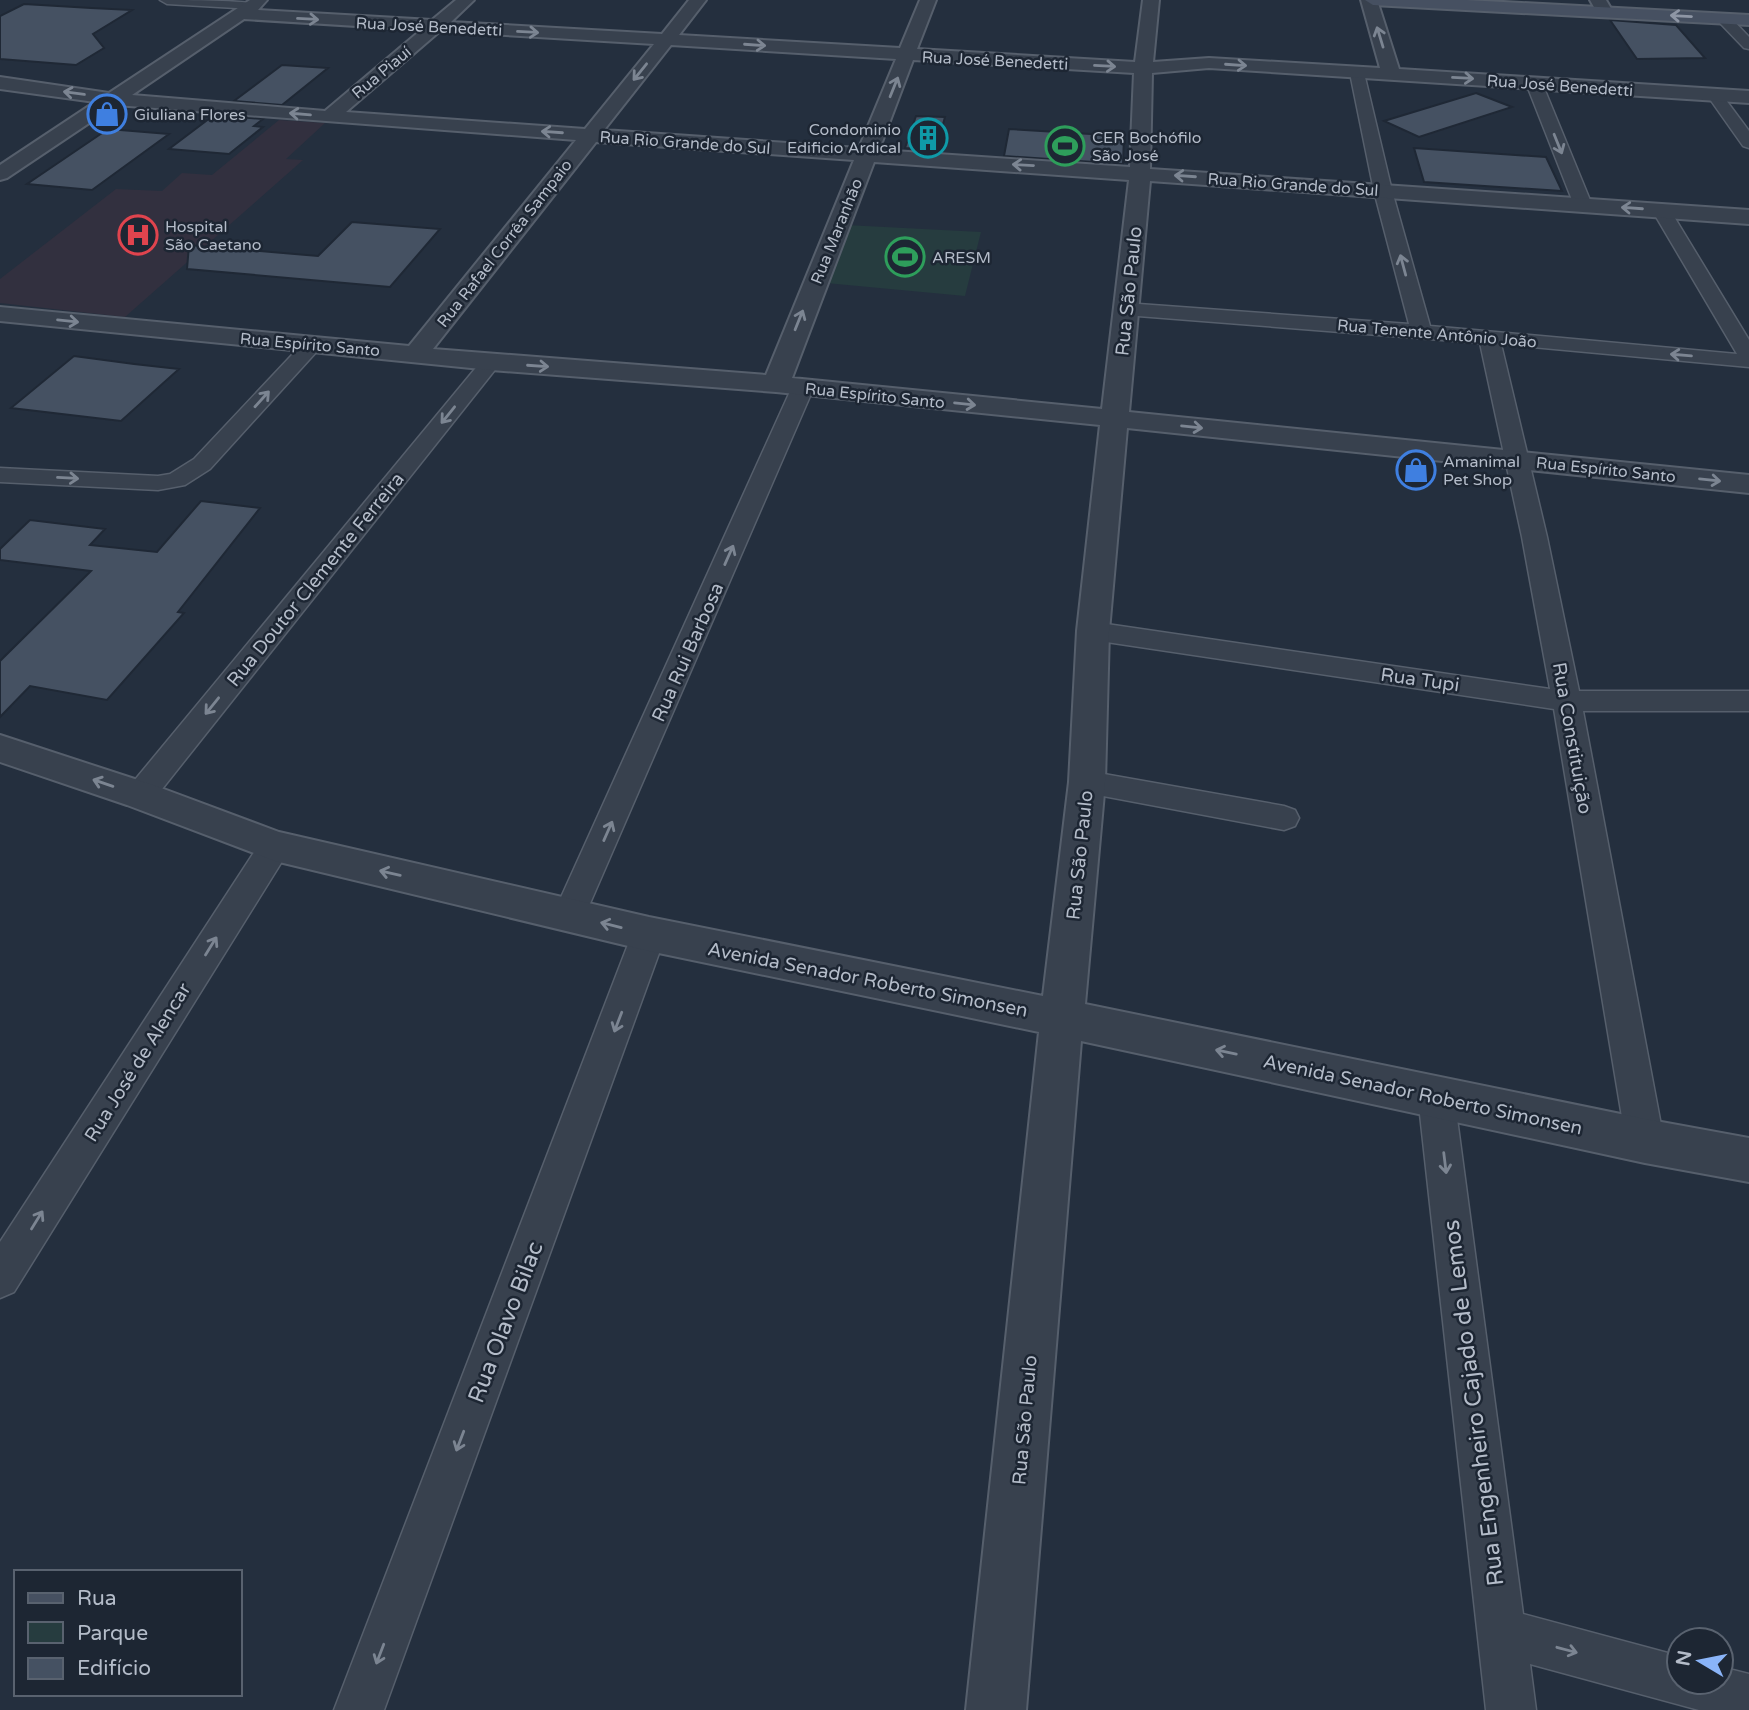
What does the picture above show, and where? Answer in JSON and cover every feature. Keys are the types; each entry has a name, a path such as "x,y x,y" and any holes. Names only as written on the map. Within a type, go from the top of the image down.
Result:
{"main road":[{"path":"1371,0 1601,6 1749,20"}],"street":[{"path":"167,0 252,7"},
{"name":"Rua Piauí","path":"328,117 466,0"},
{"name":"Rua Rafael Corrêa Sampaio","path":"416,354 698,0"},
{"name":"Rua Maranhão","path":"776,384 928,0"},
{"name":"Rua São Paulo","path":"996,1710 1087,782 1093,631 1140,172 1143,68 1151,0"},
{"path":"1371,0 1391,74"},
{"path":"0,174 252,7"},
{"name":"Rua José Benedetti","path":"252,7 436,26 906,55 1143,68 1194,63 1749,97"},
{"path":"1724,19 1749,45"},
{"path":"1146,46 1165,57 1194,63"},
{"path":"1357,73 1383,191 1421,331"},
{"path":"1534,82 1583,205"},
{"name":"Rua Rio Grande do Sul","path":"0,83 113,99 328,117 1140,172 1749,217"},
{"path":"1715,95 1749,143"},
{"path":"1661,210 1749,359"},
{"name":"Rua Tenente Antônio João","path":"1125,309 1749,359"},
{"name":"Rua Espírito Santo","path":"0,314 491,362 776,384 1749,484"},
{"name":"Rua Constituição","path":"1489,337 1519,460 1567,701 1645,1142"},
{"path":"0,475 158,484 177,480 202,464 312,345"},
{"name":"Rua Doutor Clemente Ferreira","path":"140,796 491,362"},
{"name":"Rua Rui Barbosa","path":"569,915 803,387"},
{"name":"Rua Tupi","path":"1093,631 1567,701 1749,701"},
{"name":"Avenida Senador Roberto Simonsen","path":"5,756 140,796 275,846 649,934 1436,1096 1645,1142 1749,1160"},
{"path":"1087,782 1284,818"},
{"name":"Rua José de Alencar","path":"0,1278 275,846"},
{"name":"Rua Olavo Bilac","path":"359,1710 649,934"},
{"name":"Rua Engenheiro Cajado de Lemos","path":"1436,1096 1511,1710"},
{"path":"1501,1632 1665,1676"}],"shaded area":[{"name":"Hospital São Caetano","path":"279,120 325,123 286,159 303,160 125,317 0,303 0,279 116,189 162,191 182,173 212,175"}],"green space":[{"name":"ARESM","path":"846,225 981,232 965,296 826,283"}],"building":[{"path":"24,4 132,10 93,34 104,48 76,65 0,59 0,16"},
{"path":"1610,20 1676,25 1705,58 1637,59"},
{"path":"282,65 328,68 282,105 234,101"},
{"path":"1476,93 1512,107 1419,137 1384,121"},
{"path":"214,115 263,119 254,126 263,127 229,154 169,149"},
{"name":"Condominio Edificio Ardical","path":"916,116 945,117 936,150 905,148"},
{"path":"108,129 169,134 92,190 27,184"},
{"name":"CER Bochófilo São José","path":"1009,129 1124,136 1123,164 1004,156"},
{"path":"1414,148 1546,157 1562,191 1424,182"},
{"path":"352,222 440,229 390,287 187,269 189,245 318,256"},
{"path":"74,356 179,369 121,421 11,408"},
{"path":"201,501 260,508 178,612 184,613 107,700 30,686 0,717 0,661 91,571 0,560 0,549 30,520 105,529 90,545 157,552"}],"place":[{"name":"Giuliana Flores","path":"107,114"},
{"name":"Condominio Edificio Ardical","path":"928,138"},
{"name":"CER Bochófilo São José","path":"1065,146"},
{"name":"Hospital São Caetano","path":"138,235"},
{"name":"ARESM","path":"905,257"},
{"name":"Amanimal Pet Shop","path":"1416,470"}]}
